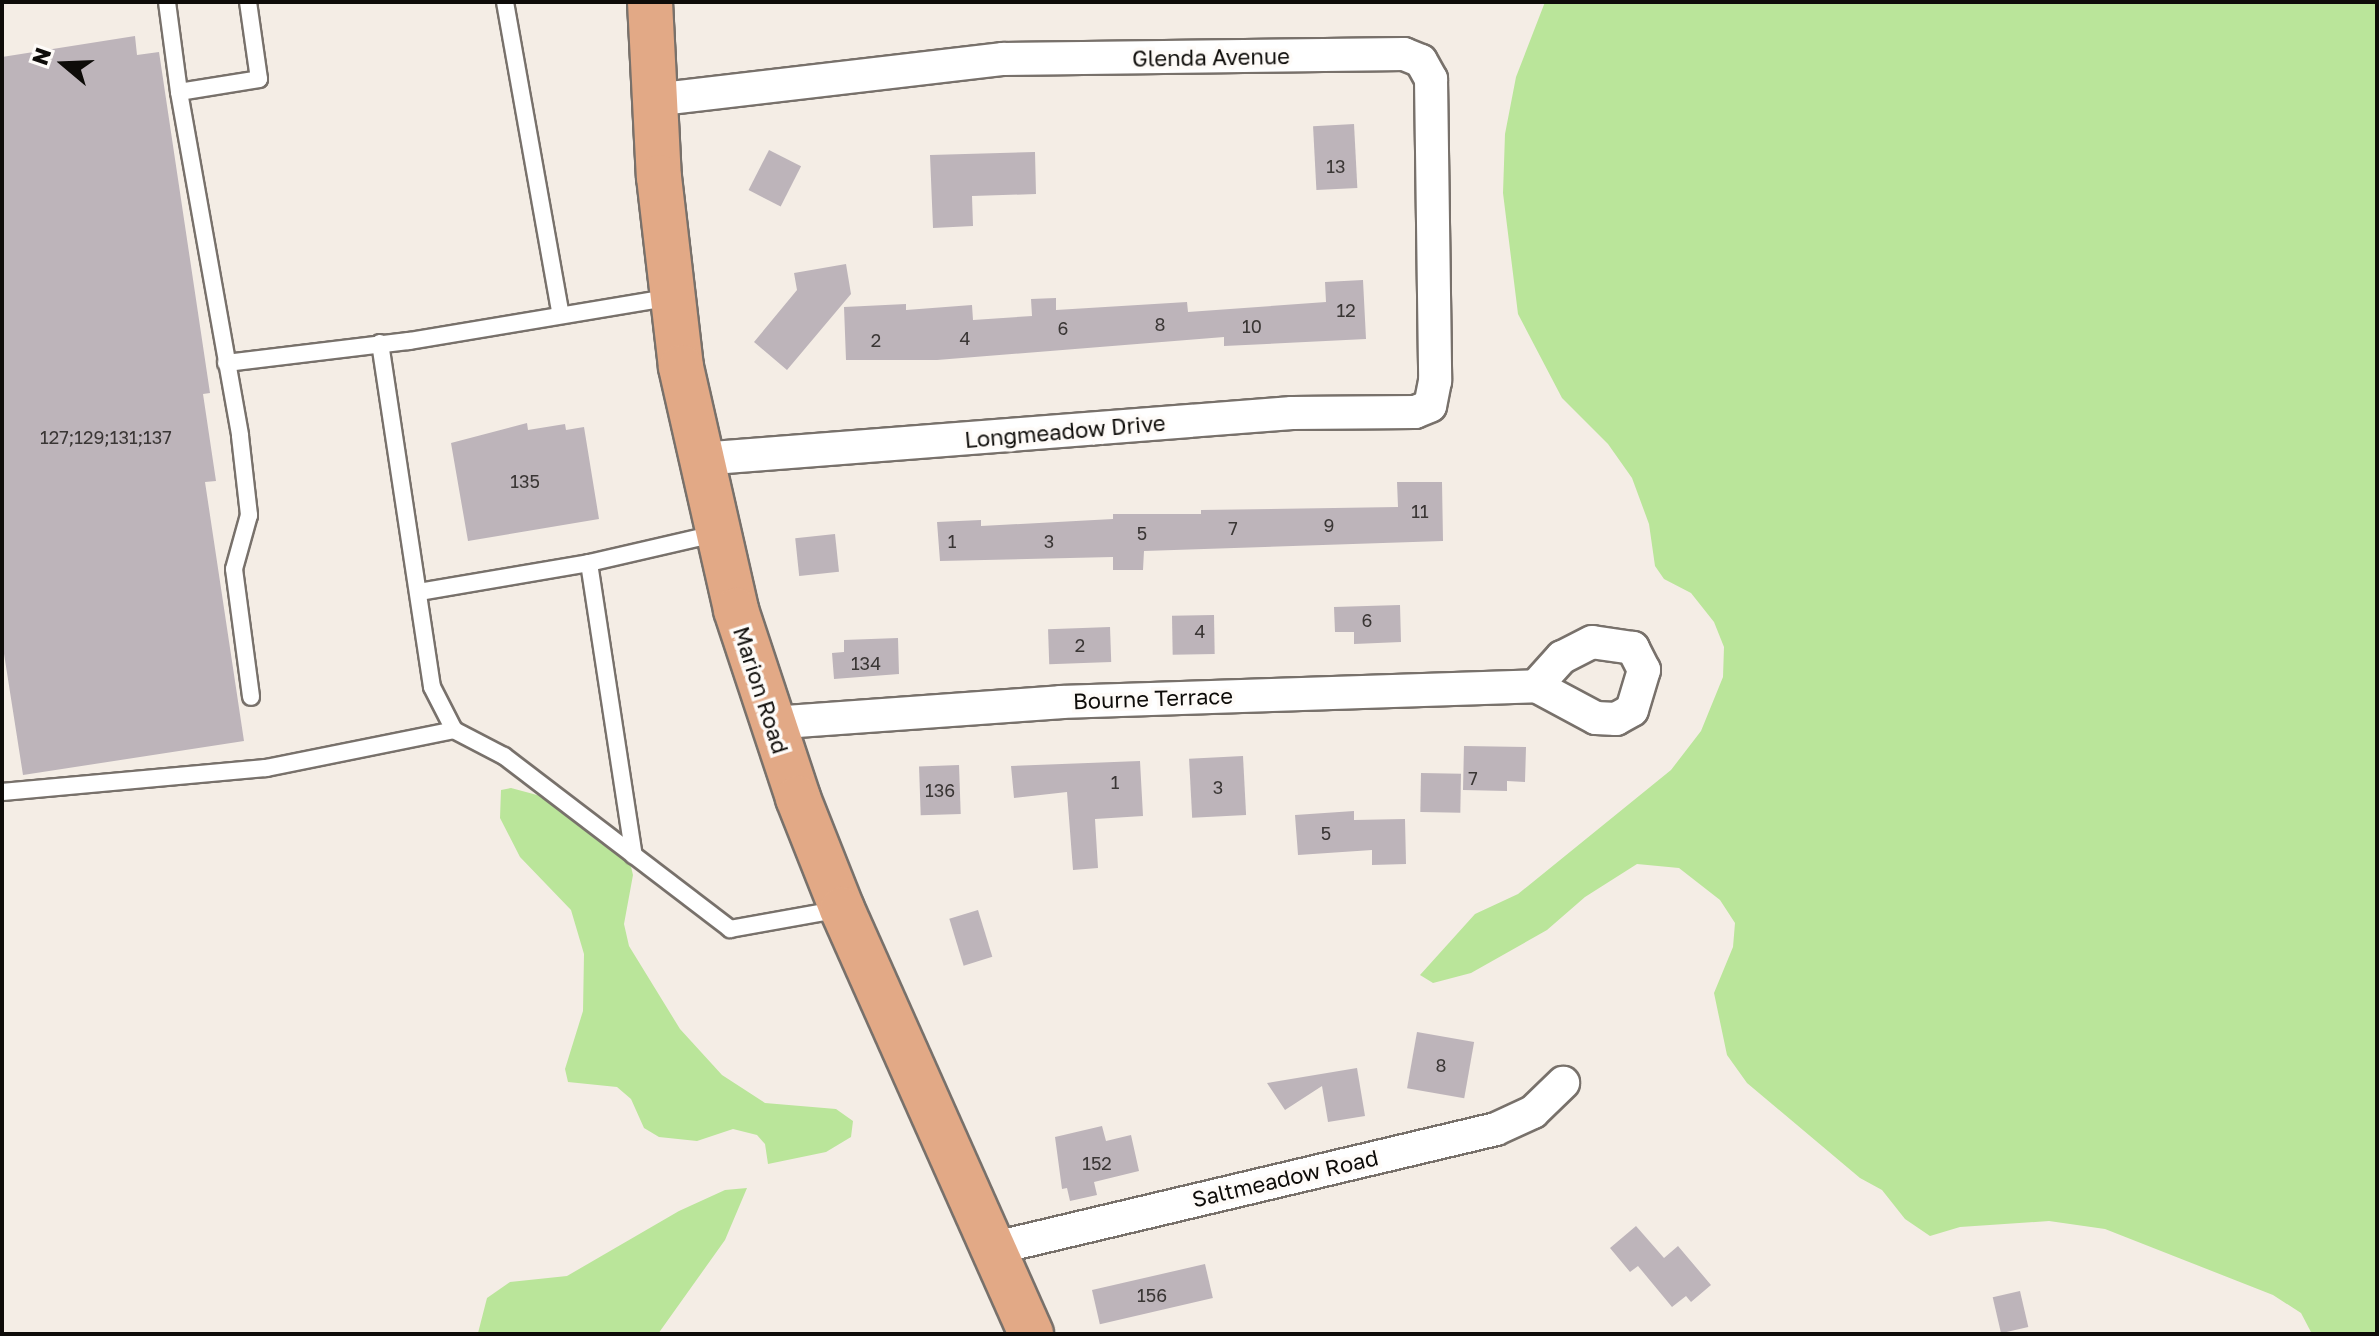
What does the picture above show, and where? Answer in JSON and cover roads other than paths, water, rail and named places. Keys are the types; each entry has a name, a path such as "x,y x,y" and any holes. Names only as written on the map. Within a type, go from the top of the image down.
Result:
{"main road":[{"name":"Marion Road","path":"650,2 653,100 674,297 715,534 771,723 842,909 1031,1334"}],"street":[{"name":"Glenda Avenue","path":"653,100 1003,59 1404,54 1421,61 1431,79 1435,381 1430,406"},
{"name":"Longmeadow Drive","path":"700,459 1292,413 1415,412 1430,406"},
{"name":"Bourne Terrace","path":"771,723 1061,702 1536,686"},
{"name":"Saltmeadow Road","path":"995,1248 1496,1129 1533,1112 1563,1083"}],"lane":[{"path":"167,2 249,515 234,569 251,697"},
{"path":"179,92 259,79 248,2"},
{"path":"505,2 560,312"},
{"path":"226,363 380,343 560,312 674,297"},
{"path":"380,343 432,687 454,730 504,756 730,929 842,909"},
{"path":"419,592 589,563 715,534"},
{"path":"589,563 634,856"},
{"path":"2,792 266,768 454,730"}]}
